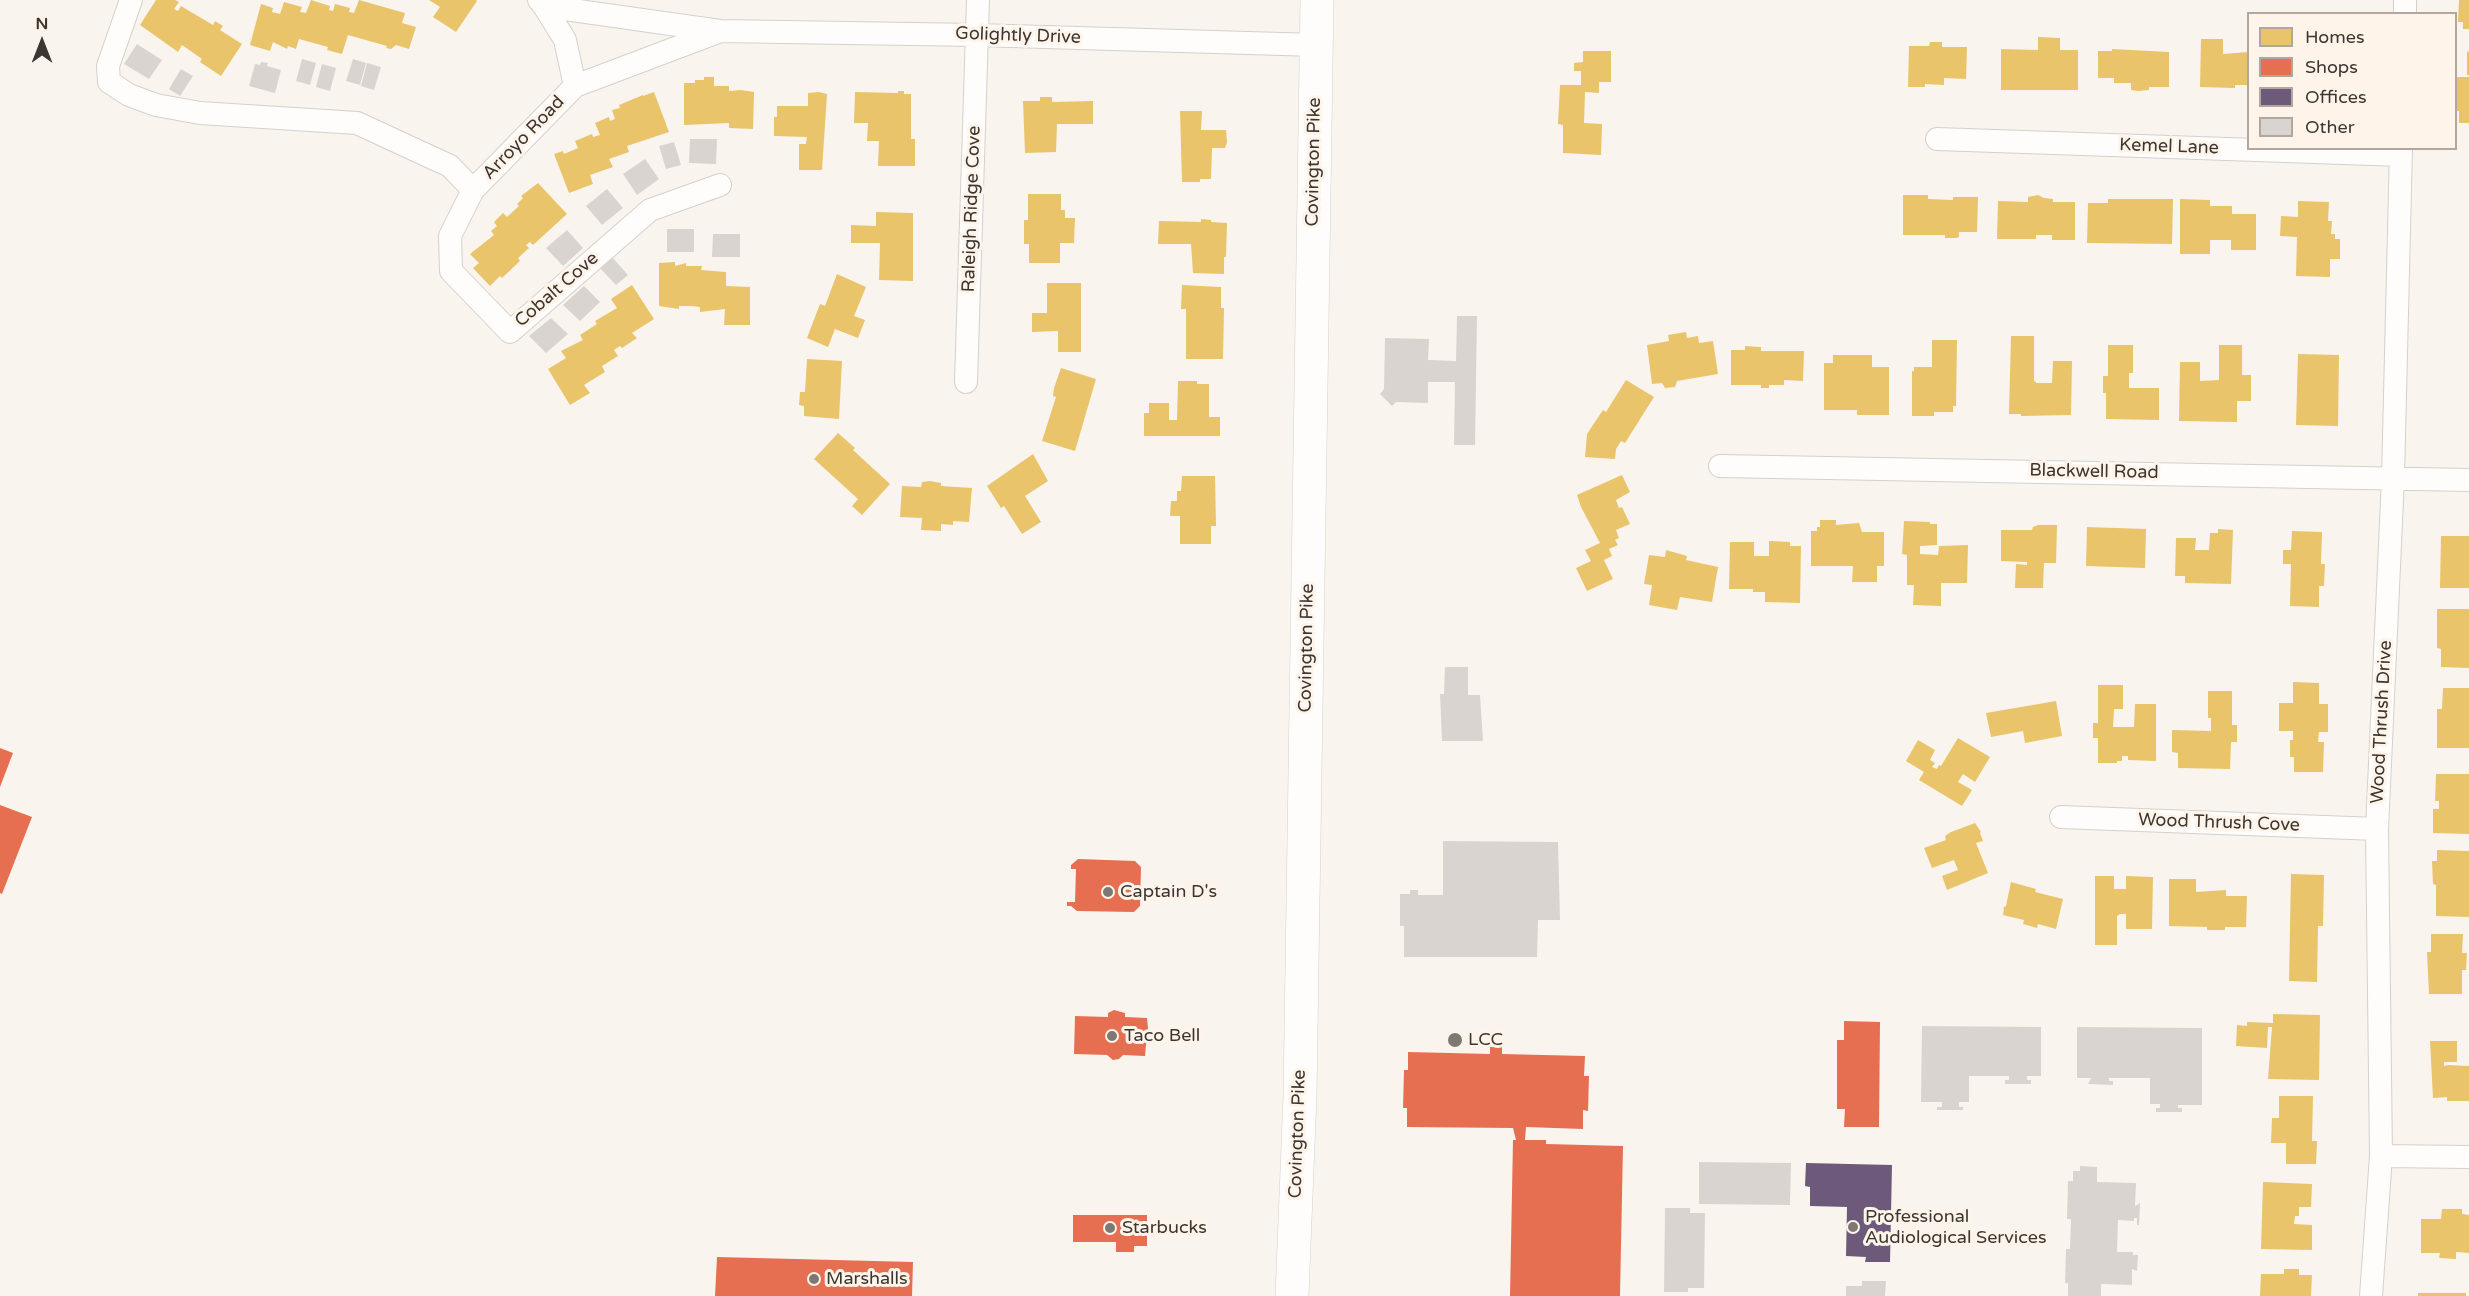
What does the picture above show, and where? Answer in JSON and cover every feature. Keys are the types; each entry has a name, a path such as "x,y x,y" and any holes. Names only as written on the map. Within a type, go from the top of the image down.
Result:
{"main road":[{"name":"Covington Pike","path":"1293,1296 1301,1047 1317,0"}],"street":[{"name":"Arroyo Road","path":"131,0 108,66 109,82 129,95 156,105 200,112 357,123 450,166 473,190 575,86 720,31"},
{"name":"Raleigh Ridge Cove","path":"966,382 978,0"},
{"path":"541,3 720,31"},
{"path":"541,3 565,40 575,86"},
{"name":"Golightly Drive","path":"720,31 977,35 1316,45"},
{"name":"Kemel Lane","path":"1937,139 2247,148"},
{"name":"Kemel Lane","path":"2330,150 2401,152"},
{"name":"Wood Thrush Drive","path":"2371,1296 2381,1156 2377,829 2393,478 2401,152"},
{"name":"Cobalt Cove","path":"473,190 450,236 451,271 510,332 650,210 720,185"},
{"name":"Blackwell Road","path":"1720,466 2469,480"},
{"name":"Wood Thrush Cove","path":"2061,817 2377,829"},
{"path":"2381,1156 2469,1158"}],"building: Homes":[{"path":"156,0 179,2 174,9 178,11 181,6 213,25 215,21 223,26 220,30 242,44 221,76 200,62 202,59 182,45 178,52 140,25"},
{"path":"311,0 330,6 329,10 333,11 335,4 350,8 349,12 354,13 359,0 405,13 402,23 416,27 409,49 396,45 391,49 386,48 387,46 348,35 342,54 327,50 328,47 299,39 296,49 288,46 287,49 273,42 270,51 250,45 261,4 273,8 272,12 280,14 284,2 302,7 300,12 306,13"},
{"path":"429,0 477,1 456,32 433,17 440,7"},
{"path":"2459,0 2469,0 2469,29 2463,29 2463,22 2458,22"},
{"path":"2038,37 2060,38 2060,50 2078,50 2078,90 2001,90 2001,49 2038,50"},
{"path":"2201,39 2223,39 2223,54 2247,52 2247,85 2235,85 2235,88 2200,87"},
{"path":"1930,42 1942,42 1942,47 1967,47 1966,79 1944,78 1944,85 1925,84 1925,87 1908,87 1909,46 1929,46"},
{"path":"2112,49 2169,52 2169,87 2149,87 2149,90 2138,91 2131,90 2131,83 2114,83 2114,78 2098,78 2098,51 2112,51"},
{"path":"1583,51 1611,51 1611,82 1599,82 1599,93 1585,92 1584,123 1602,124 1601,155 1563,153 1563,125 1558,124 1560,85 1581,85 1581,71 1574,71 1574,63 1583,62"},
{"path":"2467,51 2469,52 2469,75 2467,75"},
{"path":"704,77 714,77 714,86 729,86 729,91 754,92 753,129 729,128 729,123 684,125 684,83 695,83 695,80 704,80"},
{"path":"2457,77 2469,77 2469,123 2459,123 2459,111 2457,111"},
{"path":"898,91 911,94 911,139 915,139 915,166 878,166 879,141 867,141 868,123 854,123 855,92 898,93"},
{"path":"654,92 669,132 627,146 629,152 609,159 613,167 590,175 593,184 569,193 554,154 563,151 564,154 578,148 575,141 592,134 593,137 600,135 595,123 609,117 610,121 615,119 612,110 620,108 619,105"},
{"path":"808,93 827,94 822,170 799,170 799,144 806,144 807,137 774,136 774,117 777,117 777,106 808,106"},
{"path":"1040,97 1052,97 1052,102 1093,101 1093,124 1057,124 1056,152 1025,153 1023,101 1040,101"},
{"path":"1180,111 1202,111 1201,130 1226,130 1225,148 1212,148 1211,179 1200,179 1200,182 1182,182"},
{"path":"538,183 567,214 533,245 530,242 526,245 529,248 518,258 520,261 490,286 473,268 479,263 470,254 494,235 491,231 497,226 494,222 503,213 507,217 519,206 517,204 523,198 521,196"},
{"path":"1028,194 1061,194 1061,210 1065,210 1065,218 1075,218 1074,243 1060,243 1060,263 1029,263 1029,244 1024,244 1024,220 1028,220"},
{"path":"1903,195 1928,195 1928,199 1953,200 1953,197 1978,197 1977,232 1959,232 1959,237 1956,238 1945,238 1945,235 1903,235"},
{"path":"2038,195 2053,199 2053,202 2075,202 2075,240 2052,240 2052,235 2036,235 2036,239 1997,239 1998,201 2028,202 2028,197"},
{"path":"2108,199 2173,199 2172,244 2087,243 2088,203 2108,203"},
{"path":"2180,199 2210,200 2210,206 2232,206 2232,214 2256,214 2256,250 2231,250 2231,240 2210,240 2210,254 2180,254"},
{"path":"2298,201 2329,202 2328,221 2332,221 2331,234 2335,234 2335,239 2340,239 2340,259 2330,259 2330,277 2296,276 2297,237 2280,236 2281,216 2298,217"},
{"path":"876,212 913,213 913,281 879,280 880,243 851,243 851,225 876,226"},
{"path":"1201,219 1227,223 1224,274 1193,273 1191,244 1158,244 1159,221 1201,222"},
{"path":"675,262 675,266 686,263 686,266 702,266 701,270 726,272 726,286 750,287 750,325 724,325 725,309 700,312 700,307 679,306 679,309 659,306 659,263"},
{"path":"837,274 866,287 854,316 865,320 858,338 835,329 828,347 807,338 820,304 825,306"},
{"path":"1047,283 1081,283 1081,352 1058,352 1058,331 1032,332 1032,313 1047,313"},
{"path":"632,285 654,319 632,333 637,338 622,348 620,346 614,350 618,356 602,366 605,372 584,385 590,393 570,405 548,369 566,358 561,351 583,340 580,335 597,324 595,321 617,308 611,299"},
{"path":"1182,285 1221,287 1221,308 1224,308 1223,359 1186,359 1186,309 1181,309"},
{"path":"1686,332 1687,338 1698,336 1699,343 1713,341 1718,374 1677,381 1675,387 1665,388 1662,383 1652,384 1647,345 1669,341 1668,335"},
{"path":"2011,336 2034,336 2034,381 2037,383 2052,383 2053,361 2072,361 2071,415 2021,416 2021,414 2009,414"},
{"path":"1932,340 1957,340 1956,406 1953,406 1953,412 1934,412 1934,416 1912,416 1912,371 1914,367 1932,367"},
{"path":"2108,345 2133,345 2133,373 2129,373 2129,388 2159,388 2159,420 2106,419 2106,393 2103,393 2103,376 2108,376"},
{"path":"2219,345 2242,345 2242,375 2251,375 2251,401 2237,401 2237,422 2179,421 2180,362 2200,362 2200,381 2219,380"},
{"path":"1745,346 1761,347 1761,351 1804,351 1803,381 1784,380 1784,385 1769,385 1769,388 1761,388 1761,385 1731,385 1731,350 1745,350"},
{"path":"2298,354 2339,355 2338,426 2296,425"},
{"path":"1833,355 1872,355 1872,367 1889,367 1889,415 1857,415 1857,410 1824,410 1824,363 1833,363"},
{"path":"807,359 842,361 839,419 804,416 804,406 799,405 800,392 805,392"},
{"path":"1061,368 1096,379 1075,451 1042,441 1056,397 1053,396 1054,388"},
{"path":"1626,380 1654,397 1625,443 1621,441 1616,449 1615,459 1585,457 1587,434 1603,410 1606,412"},
{"path":"1178,381 1197,381 1197,384 1209,384 1209,417 1220,417 1220,436 1144,436 1144,413 1149,413 1149,403 1169,403 1169,420 1177,420"},
{"path":"838,433 890,484 862,515 852,506 858,499 814,459"},
{"path":"1033,454 1048,481 1025,496 1041,522 1022,534 1004,506 1001,508 987,486"},
{"path":"1622,475 1630,492 1616,500 1630,524 1616,530 1619,538 1615,540 1618,545 1609,549 1612,556 1604,560 1613,579 1587,591 1576,568 1591,561 1585,550 1600,543 1577,495"},
{"path":"1182,476 1215,476 1216,526 1211,526 1211,544 1180,544 1180,516 1170,516 1171,501 1177,501 1177,491 1181,491"},
{"path":"922,482 941,483 941,486 972,488 969,522 953,521 953,525 941,524 941,531 921,530 922,518 900,517 902,486 921,487"},
{"path":"1820,520 1836,520 1836,525 1859,523 1862,532 1884,532 1884,566 1877,566 1877,582 1852,582 1853,566 1811,566 1811,531 1817,531 1817,527 1820,527"},
{"path":"1904,521 1937,524 1937,545 1920,546 1920,554 1938,555 1939,546 1968,545 1967,583 1941,583 1941,606 1913,605 1914,585 1907,585 1907,555 1902,554"},
{"path":"2038,525 2057,525 2056,563 2044,563 2043,588 2015,588 2016,564 2027,565 2027,562 2001,561 2001,530 2032,530"},
{"path":"2087,527 2146,529 2145,568 2086,566"},
{"path":"2218,529 2233,530 2231,584 2185,583 2185,576 2175,576 2176,538 2196,538 2195,550 2209,550 2210,533 2218,533"},
{"path":"2292,531 2322,532 2321,564 2325,564 2324,586 2319,586 2319,607 2290,606 2291,564 2283,564 2283,550 2291,550"},
{"path":"2441,536 2469,536 2469,588 2440,588"},
{"path":"1769,541 1790,542 1790,546 1801,546 1800,603 1765,602 1765,592 1753,592 1753,589 1729,589 1730,542 1754,542 1754,556 1769,556"},
{"path":"1666,550 1687,556 1686,560 1718,567 1712,602 1680,597 1677,610 1649,605 1652,585 1644,584 1649,555 1665,557"},
{"path":"2437,609 2469,609 2469,668 2441,667 2441,649 2437,648"},
{"path":"2293,682 2319,683 2319,704 2328,704 2328,732 2319,732 2318,742 2324,742 2323,772 2294,772 2294,757 2290,757 2290,740 2293,740 2293,731 2279,731 2279,703 2293,703"},
{"path":"2098,685 2123,685 2123,709 2114,709 2113,727 2134,727 2135,704 2156,704 2156,761 2128,760 2128,756 2122,756 2122,761 2117,761 2117,763 2098,763 2098,738 2093,738 2093,723 2098,723"},
{"path":"2443,688 2469,688 2469,748 2437,748 2437,709 2442,709"},
{"path":"2208,691 2232,691 2232,725 2237,725 2237,742 2231,742 2230,769 2178,768 2178,753 2172,752 2172,730 2211,731 2211,718 2208,718"},
{"path":"2056,701 2062,736 2025,743 2023,731 1991,737 1986,713"},
{"path":"1958,738 1990,757 1975,782 1963,774 1958,782 1972,790 1962,806 1919,780 1924,772 1906,761 1918,740 1935,750 1930,760 1935,763 1932,767 1937,769"},
{"path":"2436,774 2469,774 2469,834 2433,833 2433,809 2439,809 2439,801 2435,801"},
{"path":"1975,823 1981,832 1983,841 1976,843 1988,873 1947,890 1942,876 1958,870 1954,860 1932,868 1924,848 1946,840 1945,836 1951,832"},
{"path":"2437,850 2469,851 2469,917 2436,916 2436,885 2433,884 2432,861 2437,861"},
{"path":"2291,874 2324,875 2323,926 2318,926 2317,982 2289,981"},
{"path":"2095,876 2114,876 2114,889 2126,889 2126,876 2153,877 2152,929 2126,929 2126,914 2120,914 2117,916 2117,945 2095,945"},
{"path":"2169,879 2196,879 2196,892 2226,890 2226,896 2247,896 2246,927 2207,930 2207,927 2169,926"},
{"path":"2011,882 2036,889 2035,892 2063,899 2056,929 2038,924 2037,928 2023,924 2024,920 2003,915"},
{"path":"2431,934 2463,934 2462,953 2467,953 2466,970 2462,970 2462,994 2429,994 2427,952 2431,952"},
{"path":"2273,1014 2320,1015 2319,1080 2268,1079 2272,1027 2268,1027 2267,1048 2236,1046 2237,1025 2247,1026 2247,1022 2273,1023"},
{"path":"2430,1041 2457,1041 2457,1062 2444,1062 2444,1066 2469,1066 2469,1101 2447,1101 2447,1097 2433,1098"},
{"path":"2279,1096 2313,1096 2312,1141 2317,1141 2316,1164 2286,1164 2286,1143 2271,1143 2272,1118 2279,1118"},
{"path":"2263,1182 2312,1184 2311,1207 2299,1207 2299,1216 2295,1216 2294,1224 2312,1225 2312,1250 2261,1249"},
{"path":"2442,1209 2462,1209 2462,1214 2469,1215 2469,1253 2456,1252 2456,1259 2439,1258 2440,1253 2421,1253 2421,1219 2441,1219"},
{"path":"2284,1269 2299,1269 2299,1275 2312,1275 2311,1296 2260,1296 2261,1274 2284,1274"},
{"path":"2418,1293 2466,1293 2466,1296 2418,1296"}],"building: Shops":[{"path":"0,748 13,753 0,787"},
{"path":"0,805 32,817 2,894 0,893"},
{"name":"Captain D's","path":"1078,859 1135,861 1141,867 1140,906 1134,912 1077,911 1067,906 1067,902 1075,902 1076,869 1071,869 1071,865"},
{"name":"Taco Bell","path":"1114,1010 1125,1013 1125,1017 1147,1018 1149,1038 1145,1056 1123,1055 1113,1060 1107,1055 1074,1054 1075,1016 1108,1017 1108,1013"},
{"path":"1844,1021 1880,1022 1879,1127 1844,1127 1845,1109 1837,1109 1837,1040 1844,1040"},
{"path":"1490,1047 1502,1047 1502,1054 1585,1056 1584,1076 1589,1076 1588,1111 1583,1110 1583,1129 1526,1127 1525,1140 1546,1140 1546,1144 1623,1146 1620,1296 1510,1296 1513,1140 1516,1140 1513,1128 1407,1127 1407,1108 1403,1108 1404,1070 1408,1070 1408,1052 1490,1054"},
{"name":"Starbucks","path":"1073,1215 1147,1215 1147,1246 1134,1246 1134,1252 1116,1252 1116,1242 1073,1242"},
{"name":"Marshalls","path":"717,1257 913,1262 912,1296 715,1296"}],"building: Offices":[{"path":"1806,1163 1892,1165 1890,1262 1865,1262 1866,1257 1846,1256 1847,1207 1810,1206 1810,1187 1805,1186"}],"building: Other":[{"path":"137,44 162,60 149,79 124,64"},
{"path":"302,59 316,63 310,85 296,81"},
{"path":"353,59 366,63 360,85 346,81"},
{"path":"261,62 281,70 275,93 249,86 255,64 260,65"},
{"path":"367,63 381,67 374,90 361,86"},
{"path":"322,64 336,68 330,91 316,87"},
{"path":"181,69 193,76 180,96 169,89"},
{"path":"690,139 717,139 716,164 689,163"},
{"path":"674,142 681,165 666,169 659,146"},
{"path":"645,159 659,179 637,195 623,174"},
{"path":"607,189 623,208 602,225 586,206"},
{"path":"667,229 694,229 694,252 667,252"},
{"path":"567,230 583,248 563,266 546,248"},
{"path":"713,234 740,234 740,257 712,257"},
{"path":"612,257 628,275 616,285 600,268"},
{"path":"584,286 600,302 580,321 563,305"},
{"path":"1457,316 1477,316 1475,445 1454,445 1455,382 1428,382 1428,403 1396,402 1392,406 1380,394 1384,389 1385,338 1429,339 1428,360 1456,361"},
{"path":"551,318 568,334 546,353 529,336"},
{"path":"1445,667 1468,667 1468,695 1480,695 1483,741 1442,741 1440,694 1444,694"},
{"path":"1443,841 1558,842 1560,920 1538,920 1537,957 1404,957 1404,926 1400,926 1400,894 1410,894 1410,890 1418,890 1418,895 1443,895"},
{"path":"1922,1026 2041,1027 2041,1076 2027,1076 2031,1084 2005,1084 2009,1076 1969,1076 1969,1102 1959,1102 1959,1107 1963,1107 1963,1110 1937,1110 1937,1107 1942,1107 1942,1102 1921,1102"},
{"path":"2077,1027 2202,1028 2202,1105 2178,1105 2178,1108 2182,1108 2182,1112 2156,1112 2160,1104 2150,1104 2150,1078 2109,1078 2109,1081 2113,1081 2113,1085 2088,1084 2091,1078 2077,1078"},
{"path":"1699,1162 1791,1163 1790,1205 1699,1204"},
{"path":"2080,1166 2097,1167 2097,1182 2136,1183 2135,1206 2140,1203 2139,1225 2137,1225 2137,1218 2134,1218 2134,1221 2118,1220 2117,1252 2133,1252 2133,1255 2138,1255 2137,1271 2132,1269 2132,1285 2101,1284 2101,1296 2068,1296 2068,1283 2065,1283 2066,1249 2070,1249 2071,1219 2067,1219 2068,1181 2073,1181 2073,1171 2080,1171"},
{"path":"1665,1208 1690,1208 1690,1213 1705,1213 1704,1288 1688,1288 1688,1292 1664,1292"},
{"path":"1862,1281 1886,1281 1885,1296 1846,1296 1846,1286 1862,1286"}],"place":[{"name":"Captain D's","path":"1108,892"},
{"name":"Taco Bell","path":"1112,1036"},
{"name":"LCC","path":"1455,1040"},
{"name":"Professional Audiological Services","path":"1853,1227"},
{"name":"Starbucks","path":"1110,1228"},
{"name":"Marshalls","path":"814,1279"}]}
